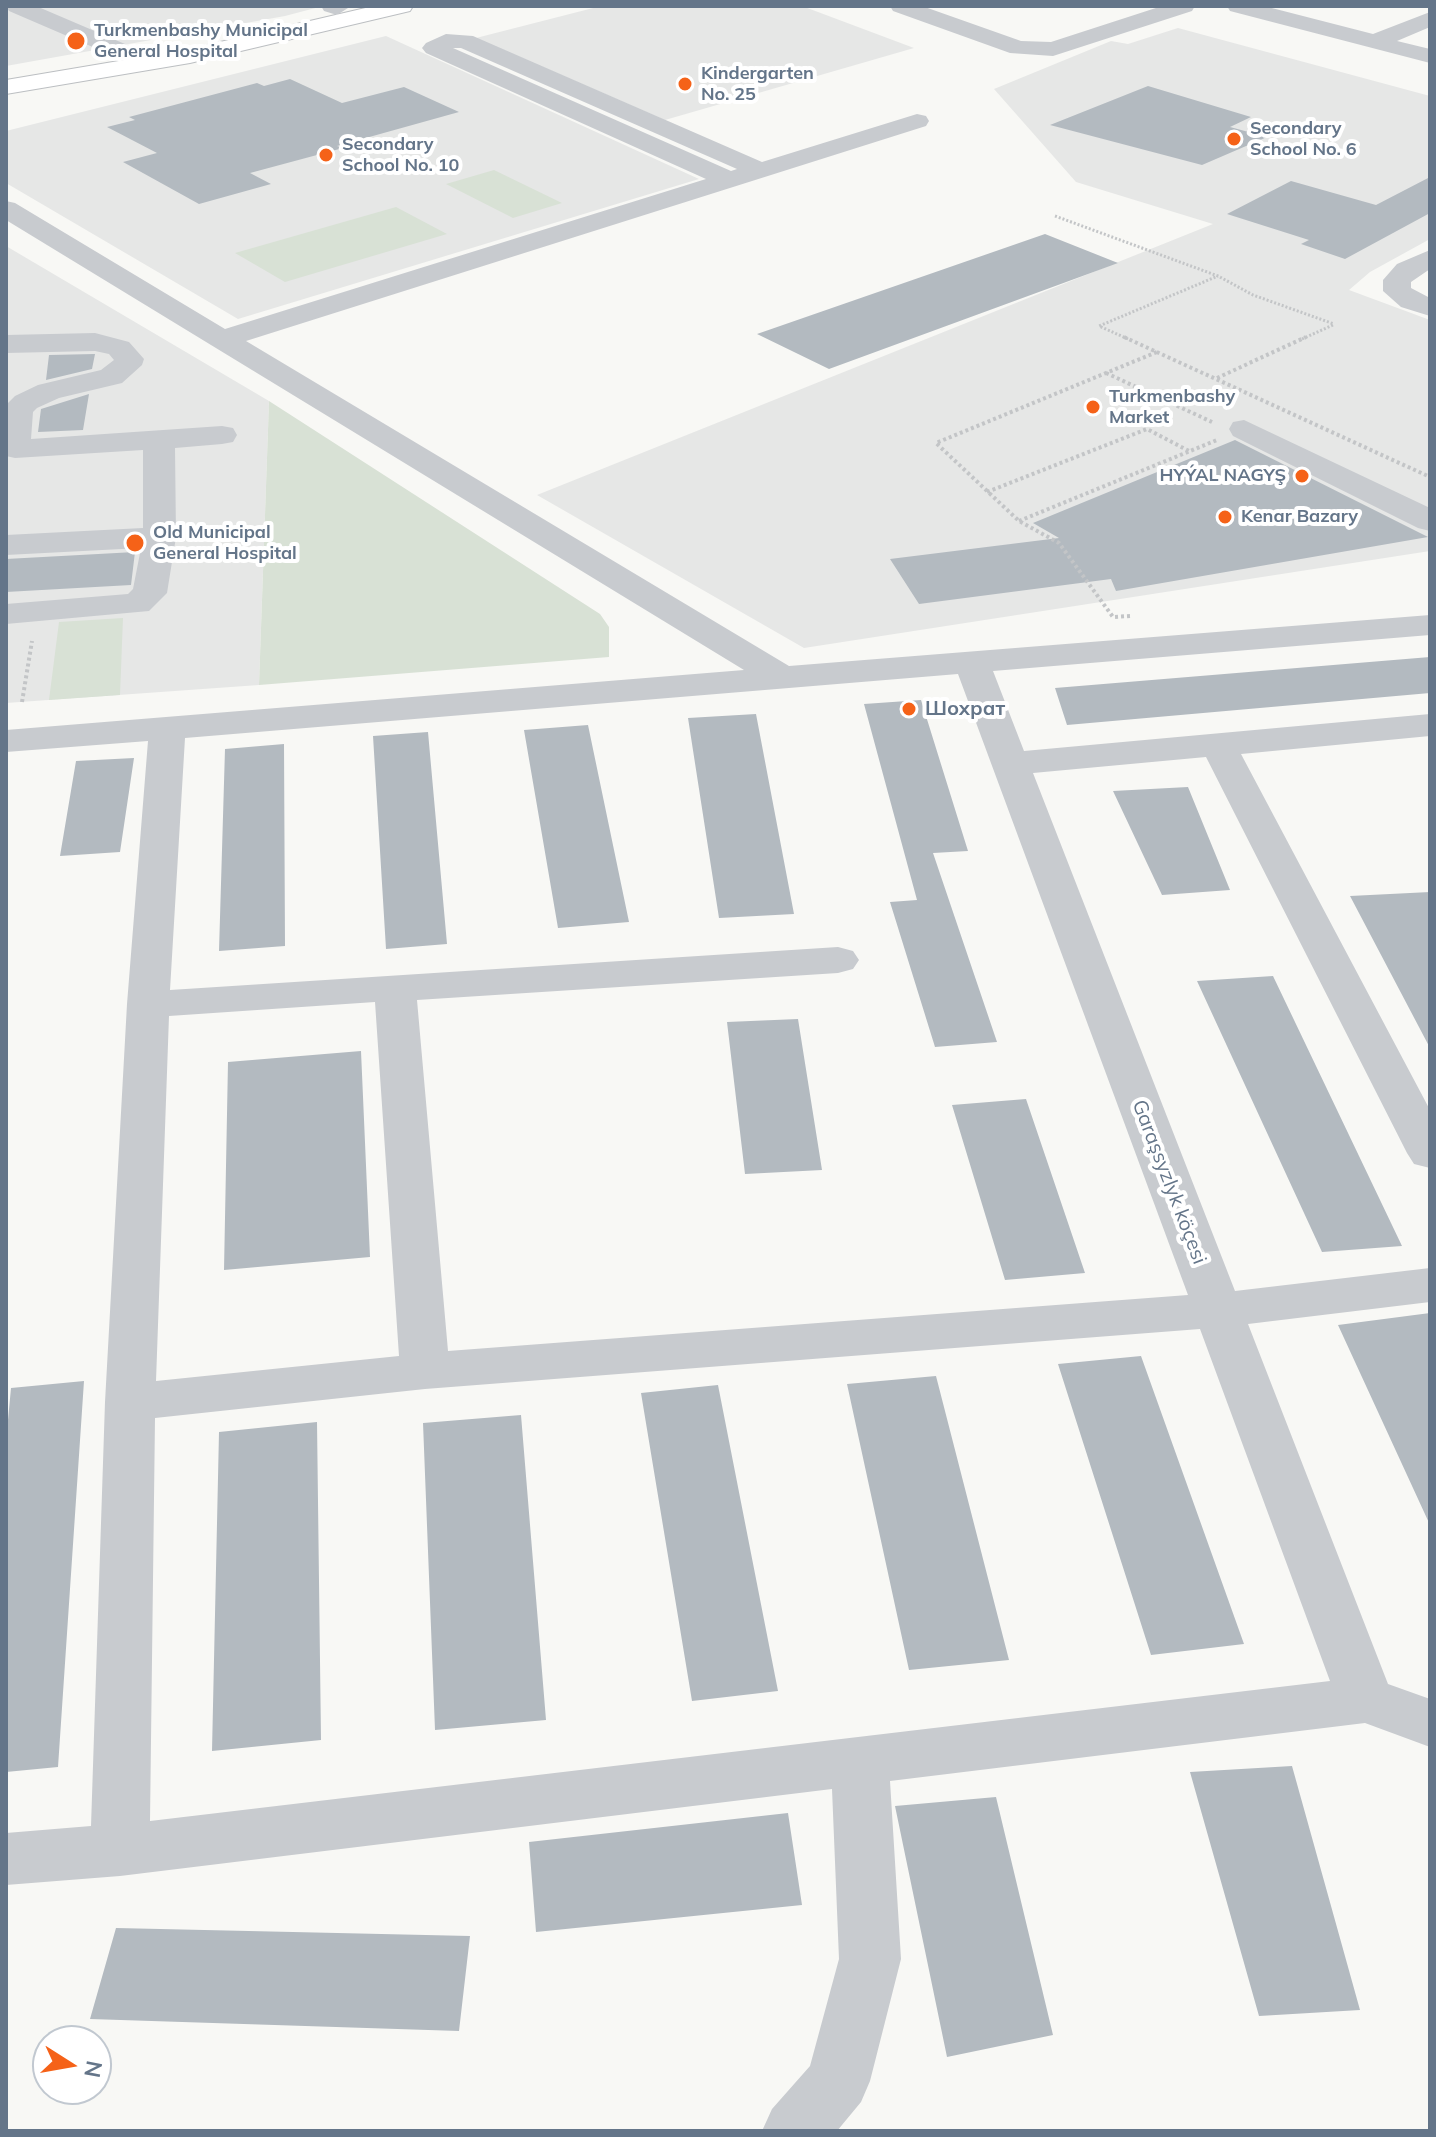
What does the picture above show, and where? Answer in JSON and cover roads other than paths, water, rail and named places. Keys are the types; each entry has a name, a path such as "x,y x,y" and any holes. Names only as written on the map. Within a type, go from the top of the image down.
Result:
{"highway":[{"path":"6,87 190,56 402,6"},
{"path":"6,71 124,52 338,7"}],"street":[{"path":"17,6 124,52"},
{"path":"901,6 1018,48 1053,49 1184,6"},
{"path":"1238,6 1279,10 1374,42 1430,56"},
{"path":"1374,42 1430,19"},
{"path":"730,180 434,48 446,41 465,41 760,170"},
{"path":"221,340 917,121"},
{"path":"6,209 781,677"},
{"path":"1430,258 1407,270 1397,280 1397,291 1411,301 1430,307"},
{"path":"6,344 95,342 119,348 129,359 127,365 111,377 49,391 26,402 18,410 15,449 222,435"},
{"path":"1239,431 1430,521"},
{"path":"21,613 137,604 150,593 159,537 159,439"},
{"path":"6,545 159,537"},
{"path":"6,741 1430,625"},
{"name":"Garaşsyzlyk köçesi","path":"972,663 1366,1700"},
{"path":"1010,764 1430,725"},
{"path":"120,1850 130,1402 148,1004 167,730"},
{"path":"1217,743 1411,1078 1430,1153"},
{"path":"148,1004 838,960"},
{"path":"395,988 425,1371"},
{"path":"130,1402 425,1371 1218,1310 1430,1285"},
{"path":"6,1859 120,1850 1366,1700 1430,1723"},
{"path":"795,2131 838,2081 870,1959 860,1762"}],"place":[{"name":"Turkmenbashy Municipal General Hospital","path":"76,41"},
{"name":"Kindergarten No. 25","path":"685,84"},
{"name":"Secondary School No. 6","path":"1234,139"},
{"name":"Secondary School No. 10","path":"326,155"},
{"name":"Turkmenbashy Market","path":"1093,407"},
{"name":"HYÝAL NAGYŞ","path":"1302,476"},
{"name":"Kenar Bazary","path":"1225,517"},
{"name":"Old Municipal General Hospital","path":"135,543"},
{"name":"Шохрат","path":"909,709"}]}
